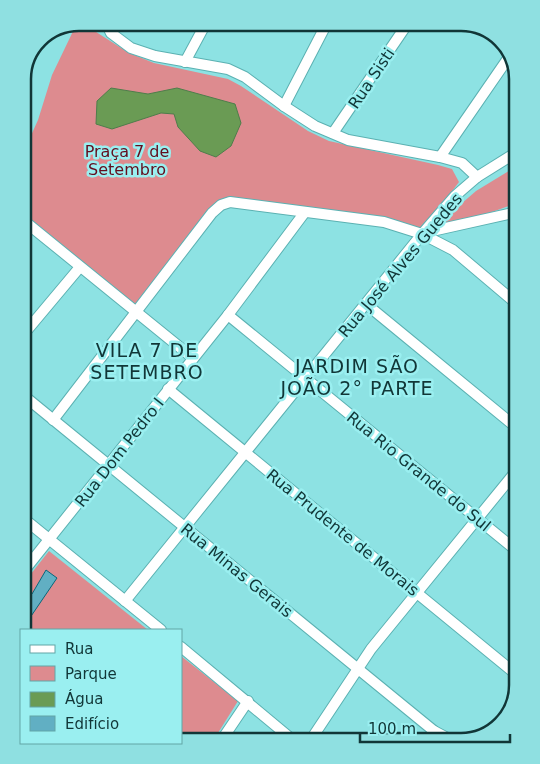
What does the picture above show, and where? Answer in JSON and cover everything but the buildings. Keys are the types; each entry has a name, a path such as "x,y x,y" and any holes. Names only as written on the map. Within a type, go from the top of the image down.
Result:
{"street":[{"path":"110,31 131,48 155,56 228,69 245,77 315,126 348,140 440,157 462,164 476,177"},
{"path":"185,62 201,31"},
{"path":"284,106 323,31"},
{"name":"Rua Sisti","path":"333,134 403,31"},
{"path":"440,157 505,62"},
{"name":"Rua José Alves Guedes","path":"125,601 455,196 476,177 509,157"},
{"path":"53,420 212,213 221,205 230,202 384,222 423,234 453,250 509,297"},
{"name":"Rua Dom Pedro I","path":"31,561 228,314 306,212"},
{"path":"423,234 509,214"},
{"path":"31,227 193,358"},
{"path":"31,325 80,267"},
{"path":"366,304 509,421"},
{"name":"Rua Rio Grande do Sul","path":"228,314 509,544"},
{"name":"Rua Prudente de Morais","path":"168,389 509,668"},
{"name":"Rua Minas Gerais","path":"31,402 437,733"},
{"path":"316,733 372,649 509,481"},
{"path":"31,525 159,629"},
{"path":"182,648 248,701 284,733"},
{"path":"226,733 248,701"}],"green space":[{"name":"Praça 7 de Setembro","path":"95,31 129,53 154,63 228,79 308,131 329,141 452,169 459,182 422,231 220,204 134,307 31,226 31,135 38,120 52,75 73,32"},
{"path":"509,171 509,206 453,226 439,223 476,191"},
{"path":"49,551 147,629 31,629 31,574"},
{"path":"182,657 238,701 218,733 182,733"}],"water":[{"path":"111,88 148,94 177,88 235,104 241,123 231,146 216,157 200,151 178,127 174,114 161,113 112,129 96,124 97,101"}],"district":[{"name":"VILA 7 DE SETEMBRO","path":"147,361"},
{"name":"JARDIM SÃO JOÃO 2° PARTE","path":"357,377"}]}
